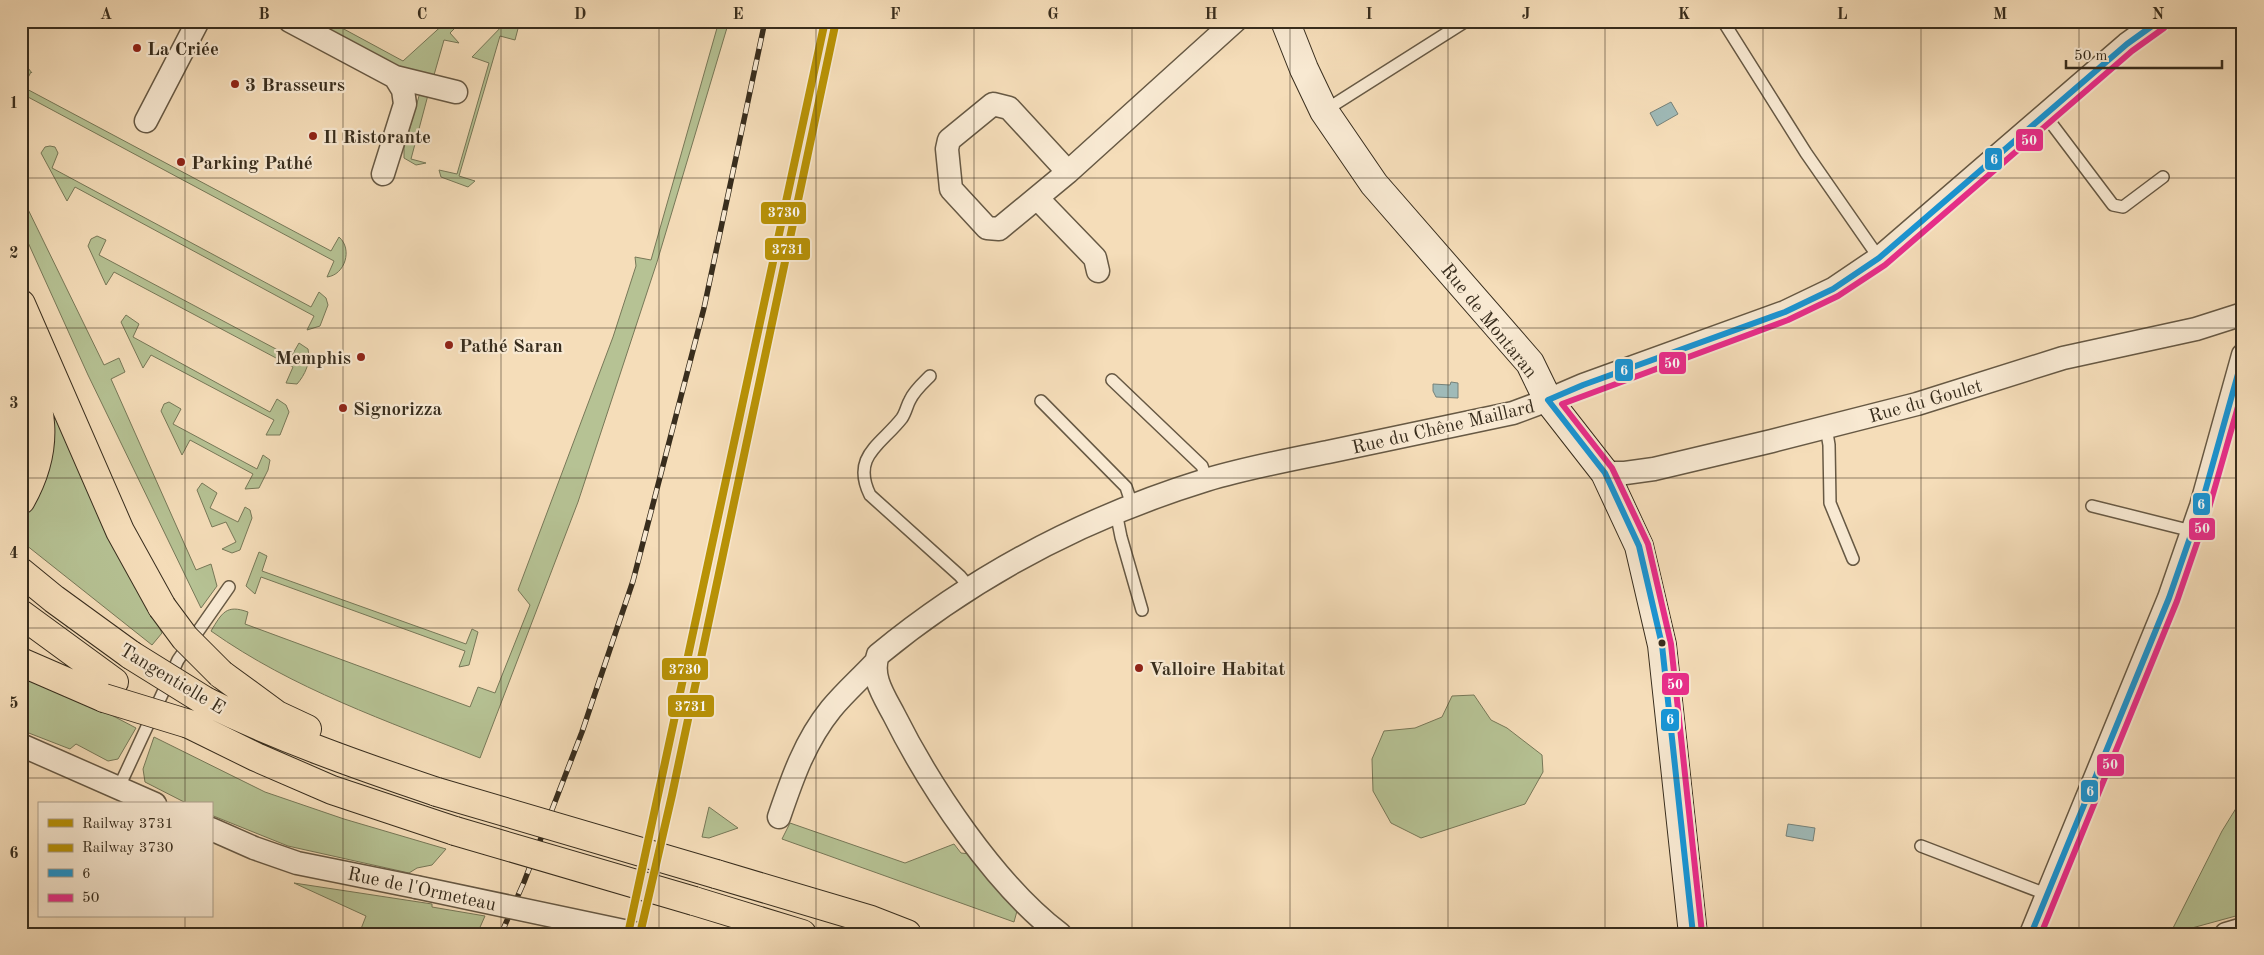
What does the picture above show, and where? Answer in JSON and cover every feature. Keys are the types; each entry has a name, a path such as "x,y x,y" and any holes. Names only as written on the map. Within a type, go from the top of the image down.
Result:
{"main road":[{"path":"21,304 120,531 162,607 185,638 221,674 276,714 310,730 339,759"},
{"path":"21,348 36,394 42,427 39,457 32,482 21,500"},
{"name":"Tangentielle E","path":"21,572 54,599 131,655 204,701 258,727 339,759 436,792 871,920 908,934"},
{"path":"21,614 109,690"},
{"path":"21,662 109,690 189,724 256,757 332,790 455,831 802,934"}],"street":[{"path":"146,121 198,21"},
{"path":"290,21 395,77 456,92"},
{"path":"1068,172 1009,108 993,104 949,140 947,149 951,189 988,228 999,229 1068,172 1235,21"},
{"name":"Rue de Montaran","path":"1285,21 1324,111 1374,184 1530,363 1548,400 1605,473 1639,546 1662,645 1693,934"},
{"name":"Rue du Chêne Maillard","path":"779,817 796,767 807,744 831,709 874,664 878,655 970,588 1012,562 1067,534 1124,509 1207,480 1259,466 1513,413 1573,388 1786,312 1833,289 1878,258 2127,44 2160,21"},
{"path":"383,174 405,104 403,90 395,77"},
{"path":"1037,198 1095,258 1098,271"},
{"name":"Rue du Goulet","path":"1605,473 1625,473 1654,469 1826,427 1917,404 2064,358 2196,329 2243,314"},
{"path":"2031,934 2169,598 2237,400 2243,355"},
{"path":"874,664 877,681 910,747 951,812 1000,874 1043,920 1060,934"},
{"path":"21,745 151,802"},
{"name":"Rue de l'Ormeteau","path":"212,829 254,848 297,863 416,886 638,934"},
{"path":"2226,934 2243,929"}],"lane":[{"path":"1324,111 1466,21"},
{"path":"1723,21 1806,153 1878,258"},
{"path":"2045,115 2114,205 2123,207 2163,176"},
{"path":"930,376 910,398 903,416 874,446 866,459 864,483 870,495 960,576 970,588"},
{"path":"1112,380 1202,466 1207,480"},
{"path":"1041,401 1126,487 1121,537 1142,610"},
{"path":"1826,427 1829,444 1830,503 1853,560"},
{"path":"2092,506 2192,531"},
{"path":"119,787 178,660 229,587"},
{"path":"1921,846 2046,894"}],"green space":[{"path":"311,21 329,21 403,61 447,21 462,21 450,33 459,43 444,40 434,75 401,69"},
{"path":"507,21 520,21 515,40 500,36 459,176 475,181 468,187 441,177 439,170 457,174 489,63 472,57"},
{"path":"719,21 729,21 657,262 578,502 480,758 376,717 308,687 242,652 211,631 225,612 234,609 241,610 248,612 245,624 470,707 478,687 495,693 530,605 518,590 613,337 636,266 635,257 651,260"},
{"path":"28,68 32,73 23,87 331,251 339,237 346,248 345,261 342,267 338,272 327,277 334,261 28,97 21,108 21,69"},
{"path":"423,92 428,95 411,159 426,163 416,165 404,158 404,148 419,96"},
{"path":"45,147 55,147 58,153 52,168 311,307 319,292 326,298 328,305 320,326 307,330 314,316 75,187 67,201 41,153"},
{"path":"21,195 104,365 119,358 125,372 111,379 196,570 211,564 217,586 201,608 88,375 21,227"},
{"path":"97,236 106,240 99,255 291,357 299,343 308,349 308,363 300,380 297,384 286,383 293,367 114,272 106,285 88,246 91,239"},
{"path":"126,315 139,324 133,337 270,412 277,399 286,405 289,412 280,435 266,435 274,420 151,355 143,368 121,322"},
{"path":"169,402 181,409 173,424 257,469 263,455 270,460 268,470 259,488 245,489 253,474 190,440 182,455 161,411 164,404"},
{"path":"59,410 119,552 162,633 152,645 21,541 21,521 39,490 52,413"},
{"path":"202,483 217,493 210,508 238,522 245,507 250,510 252,518 240,550 232,553 222,549 236,542 226,522 212,527 197,490"},
{"path":"259,552 267,556 262,571 466,644 472,629 478,632 469,665 459,667 465,651 261,577 255,594 246,586"},
{"path":"21,673 98,708 136,728 118,759 108,761 76,744 70,749 21,730"},
{"path":"1474,695 1491,720 1507,728 1542,755 1543,772 1525,804 1421,838 1391,823 1373,791 1372,759 1384,731 1415,728 1442,717 1452,696"},
{"path":"154,737 265,792 344,819 446,849 432,865 417,868 409,873 288,846 212,815 212,802 184,802 145,782 143,769"},
{"path":"2243,797 2243,914 2170,934 2222,831"},
{"path":"709,807 738,828 709,838 702,837"},
{"path":"790,823 905,863 954,844 961,853 970,854 1017,911 1014,922 782,839"},
{"path":"294,883 432,904 432,907 485,916 477,934 359,934 366,916"}],"water":[{"path":"1671,102 1678,114 1657,126 1650,113"},
{"path":"1451,382 1458,383 1458,398 1436,397 1433,391 1433,384 1450,385"},
{"path":"1788,824 1815,828 1813,841 1786,836"}],"railway":[{"path":"501,934 524,882 582,732 633,581 704,308 765,21"}],"rail line":[{"name":"3730","path":"628,934 825,21"},
{"name":"3731","path":"640,934 672,795 836,21"}],"transit line":[{"name":"6","path":"1693,934 1662,645 1639,546 1605,473 1548,400 1583,385 1785,312 1833,289 1879,258 2127,44 2159,21"},
{"name":"50","path":"1702,933 1671,644 1648,544 1612,468 1562,404 1788,320 1838,296 1885,265 2132,51 2164,28"},
{"name":"6","path":"2031,934 2169,598 2201,506 2243,356"},
{"name":"50","path":"2041,934 2177,601 2209,508 2243,389"}],"place":[{"name":"La Criée","path":"137,48"},
{"name":"3 Brasseurs","path":"235,84"},
{"name":"Il Ristorante","path":"313,136"},
{"name":"Parking Pathé","path":"181,162"},
{"name":"Pathé Saran","path":"449,345"},
{"name":"Memphis","path":"361,357"},
{"name":"Signorizza","path":"343,408"},
{"name":"Valloire Habitat","path":"1139,668"}]}
